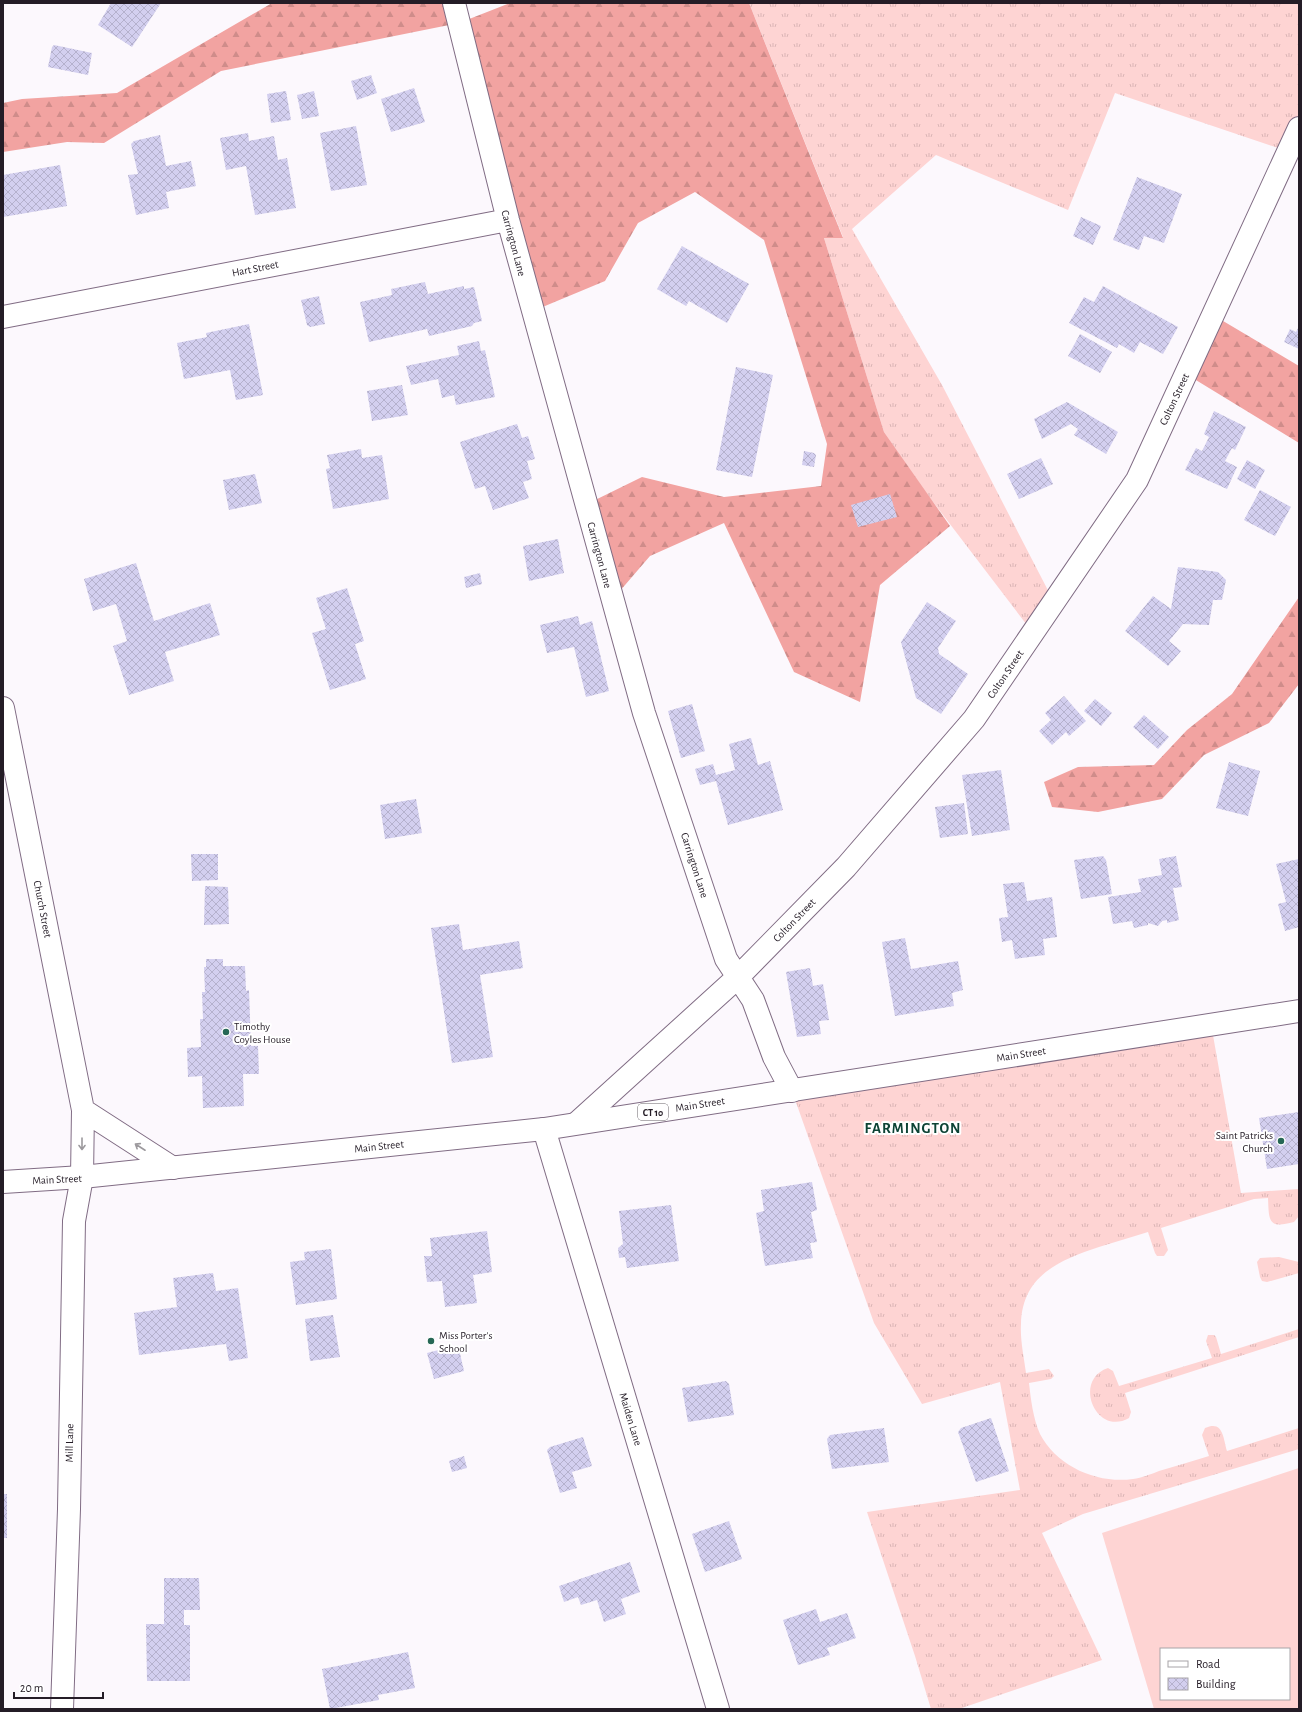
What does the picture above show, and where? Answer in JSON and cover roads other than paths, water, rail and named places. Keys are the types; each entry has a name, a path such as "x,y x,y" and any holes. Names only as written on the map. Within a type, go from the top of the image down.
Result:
{"main road":[{"name":"Carrington Lane","path":"454,3 508,220 644,713 726,958 753,1000 774,1057 792,1090"},
{"name":"Colton Street","path":"577,1123 738,977 846,867 974,719 1137,480 1299,128"},
{"name":"Hart Street","path":"3,317 508,220"},
{"name":"Church Street","path":"3,708 82,1110 82,1177"},
{"name":"Main Street","path":"3,1182 82,1177 544,1129 1299,1010"},
{"path":"82,1110 173,1168"},
{"name":"Maiden Lane","path":"544,1129 718,1709"},
{"name":"Mill Lane","path":"62,1709 69,1509 74,1221 82,1177"}],"place":[{"name":"Timothy Coyles House","path":"226,1032"},
{"name":"Saint Patricks Church","path":"1281,1141"},
{"name":"Miss Porter's School","path":"431,1341"}],"district":[{"name":"FARMINGTON","path":"913,1128"}]}
